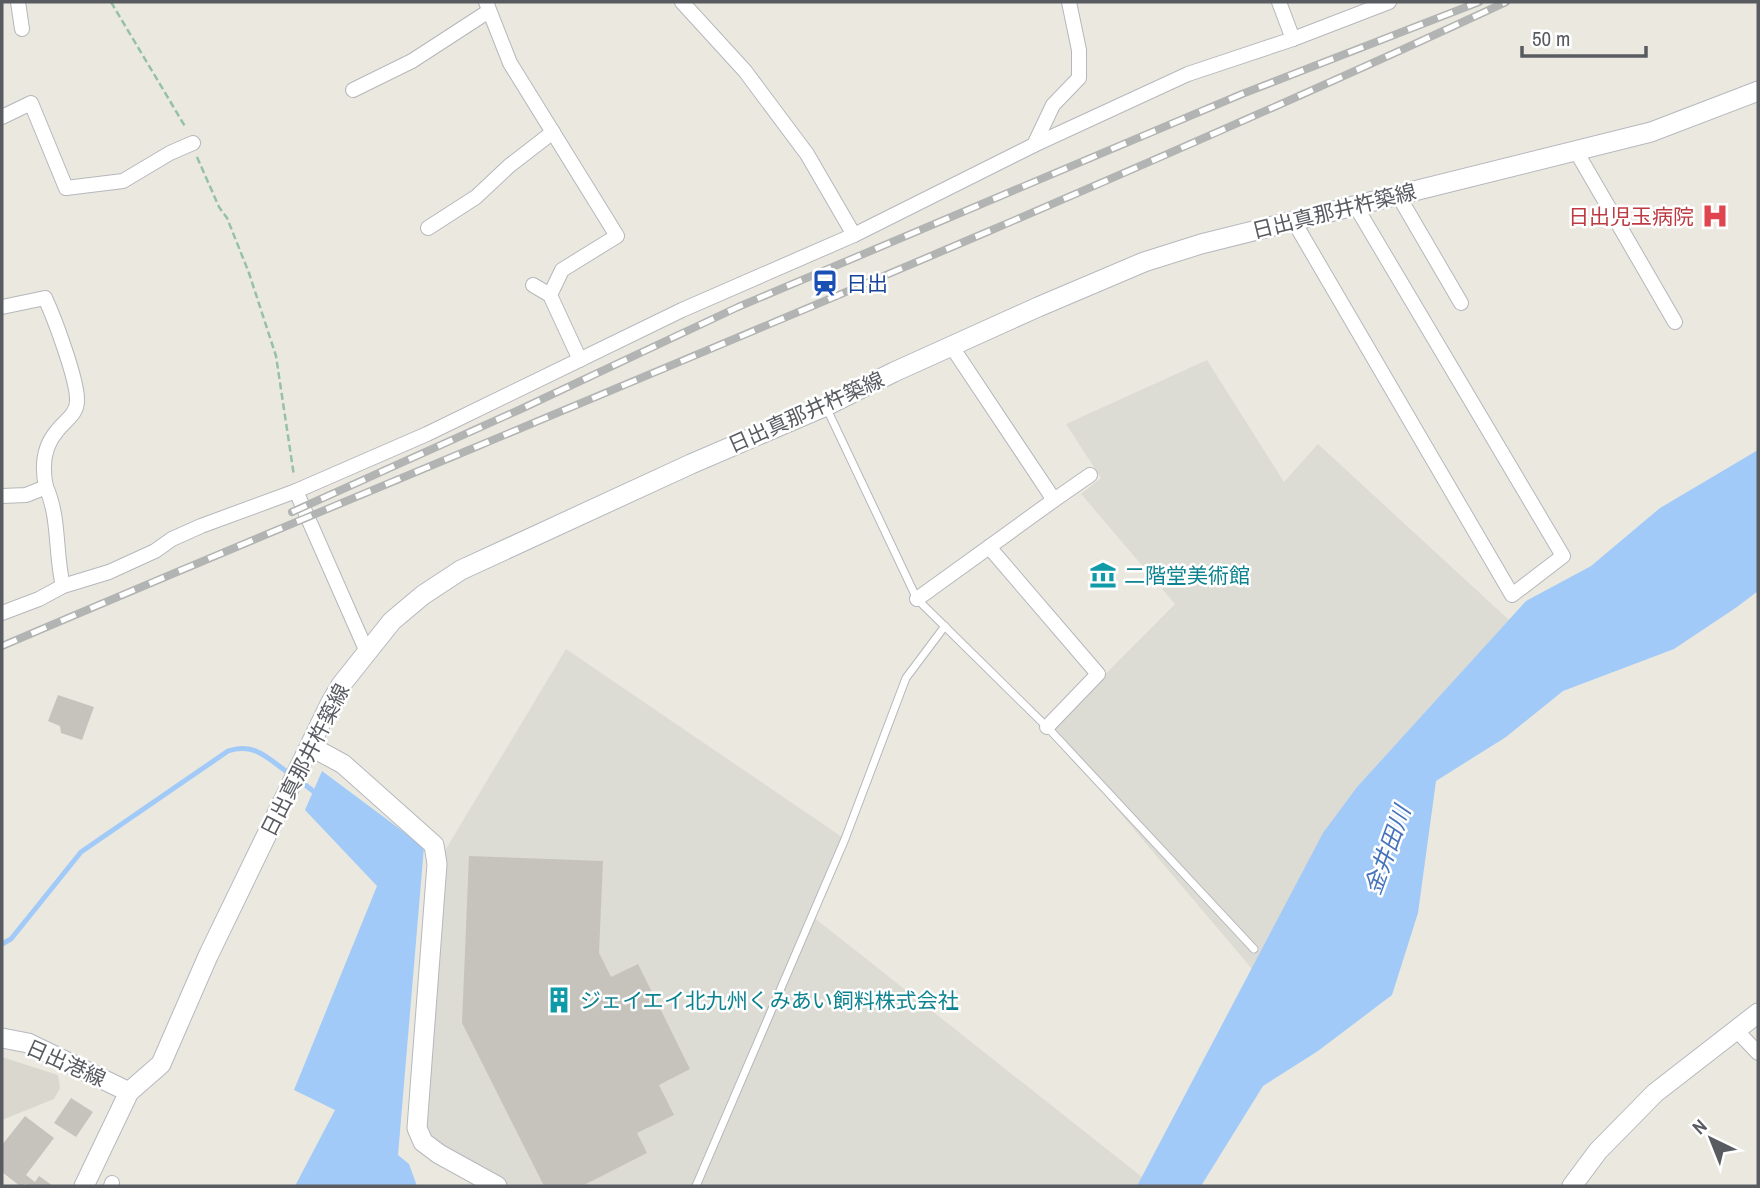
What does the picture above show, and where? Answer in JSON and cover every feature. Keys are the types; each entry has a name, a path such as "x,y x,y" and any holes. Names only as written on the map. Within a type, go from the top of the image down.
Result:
{"main road":[{"name":"日出真那井杵築線","path":"129,1092 161,1063 208,956 341,685 392,621 423,595 461,570 691,464 826,407 894,372 1038,307 1144,262 1293,220 1651,132 1758,91"},
{"path":"310,746 343,764 434,845 437,864 417,1128 423,1142 439,1154 497,1186"},
{"path":"1572,1186 1598,1151 1655,1093 1758,1013"},
{"name":"日出港線","path":"2,1038 28,1043 129,1092"},
{"path":"84,1186 129,1092"}],"street":[{"path":"18,2 22,29"},
{"path":"682,2 745,71 807,154 853,234"},
{"path":"1034,145 1053,105 1079,78 1079,50 1069,2"},
{"path":"1279,2 1293,39"},
{"path":"2,613 39,599 63,586 109,572 201,526 296,491 427,434 682,310 853,234 1034,145 1188,74 1293,39 1389,2"},
{"path":"353,90 412,61 488,6 510,62 617,236 562,270 550,295"},
{"path":"2,117 31,103 66,188 123,181 170,153 193,144"},
{"path":"428,228 476,197 509,166 553,132"},
{"path":"1576,151 1675,322"},
{"path":"1398,195 1461,303"},
{"path":"1293,220 1512,594 1563,556 1355,205"},
{"path":"533,285 550,295 580,360"},
{"path":"2,307 44,298 70,368 78,402 71,418 56,432 42,468 52,500 63,586"},
{"path":"953,347 1054,500"},
{"path":"917,599 1090,475"},
{"path":"2,496 26,495 46,487"},
{"path":"296,491 367,652"},
{"path":"989,547 1098,674 1047,727"},
{"path":"1736,1030 1758,1053"}],"lane":[{"path":"826,407 917,599 1047,727 1254,949"},
{"path":"696,1186 845,838 906,678 945,626"}],"path":[{"path":"111,2 166,91 193,144 249,273 276,356 296,491"}],"shaded area":[{"path":"1207,360 1284,482 1318,444 1509,620 1357,787 1324,833 1252,969 1050,730 1175,604 1081,494 1101,478 1066,424"},
{"path":"566,649 845,839 812,916 1142,1177 1137,1186 496,1186 423,1142 437,864"},
{"path":"2,1057 58,1075 60,1088 54,1099 2,1120"}],"water":[{"name":"金井田川","path":"1758,450 1758,591 1674,649 1563,691 1506,737 1436,781 1418,913 1392,995 1318,1051 1263,1086 1201,1186 1137,1186 1323,833 1357,787 1526,601 1591,566 1660,508"},
{"path":"322,771 424,847 398,1155 409,1164 417,1186 295,1186 335,1110 294,1090 377,886 305,810"}],"building":[{"path":"58,695 94,707 82,740 61,733 60,726 48,721"},
{"name":"ジェイエイ北九州くみあい飼料株式会社","path":"469,856 603,861 599,953 611,977 638,964 690,1069 659,1085 674,1115 637,1133 647,1153 582,1186 544,1186 462,1023"},
{"path":"71,1098 93,1112 76,1137 54,1123"},
{"path":"25,1116 54,1138 26,1175 35,1182 39,1176 53,1186 20,1186 2,1172 2,1145"}],"waterway":[{"path":"2,944 11,939 81,852 228,751 254,750 290,774"},
{"path":"298,779 318,795"}],"railway":[{"path":"292,512 738,307 1242,94 1479,2"},
{"path":"2,646 945,250 1320,87 1506,2"}],"place":[{"name":"日出児玉病院","path":"1715,216"},
{"name":"日出","path":"825,283"},
{"name":"二階堂美術館","path":"1103,575"},
{"name":"ジェイエイ北九州くみあい飼料株式会社","path":"559,1000"}]}
